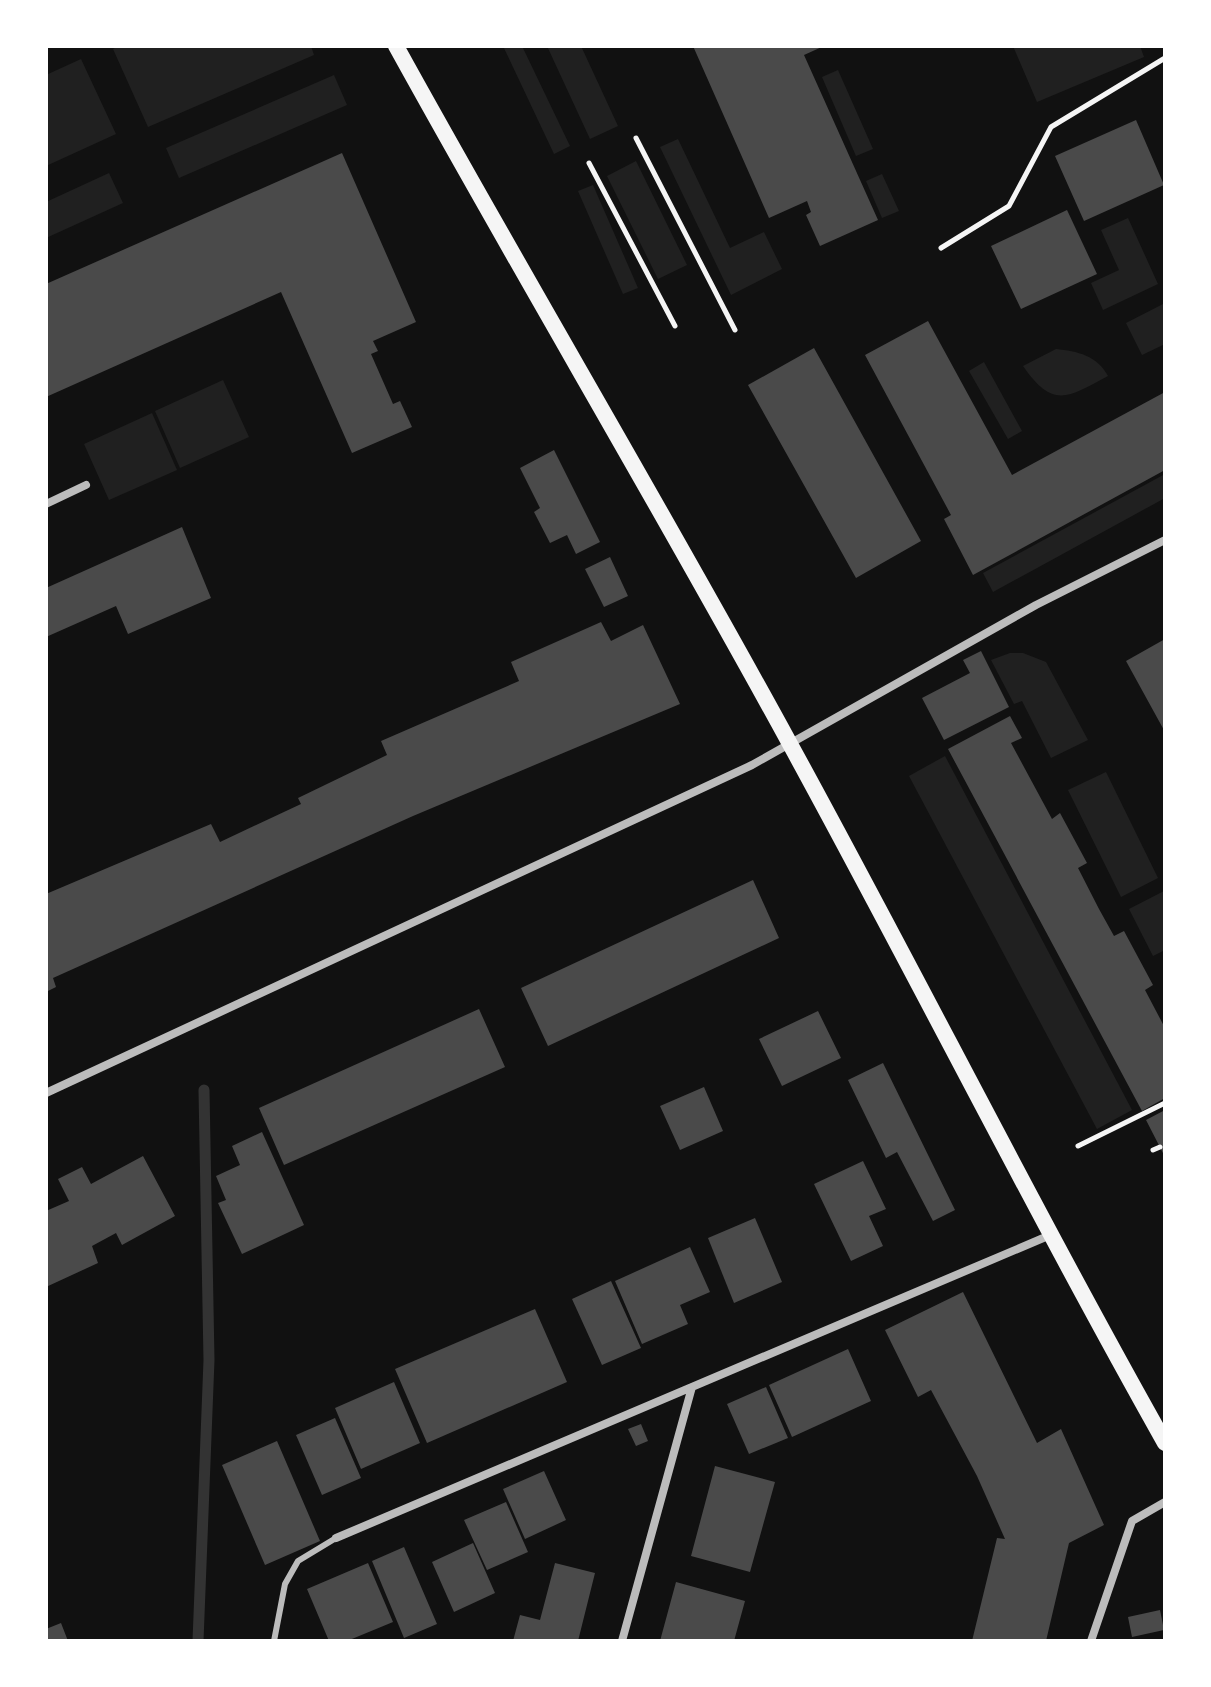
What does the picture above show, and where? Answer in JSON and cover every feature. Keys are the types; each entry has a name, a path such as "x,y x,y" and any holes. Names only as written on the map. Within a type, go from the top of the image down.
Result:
{"main road":[{"path":"396,46 791,745 941,1024 1048,1236 1165,1443"}],"street":[{"path":"46,504 86,485"},
{"path":"46,1093 791,745 1025,611 1165,540"},
{"path":"336,1538 1048,1236"},
{"path":"622,1641 692,1387"},
{"path":"1091,1641 1132,1521 1165,1502"}],"lane":[{"path":"274,1641 285,1584 298,1561 336,1538"}],"path":[{"path":"941,248 1009,206 1051,127 1165,58"},
{"path":"636,138 735,330"},
{"path":"589,163 675,326"},
{"path":"1078,1146 1165,1103"},
{"path":"1153,1150 1160,1147"}],"shaded area":[{"path":"119,46 311,46 314,55 148,127 113,49"},
{"path":"503,46 522,46 570,146 554,154"},
{"path":"547,46 581,46 618,126 590,139"},
{"path":"1013,46 1140,46 1144,57 1037,102"},
{"path":"81,59 116,134 46,166 46,75"},
{"path":"838,70 873,149 856,156 822,77"},
{"path":"334,75 347,105 179,178 166,148"},
{"path":"678,139 730,248 764,232 782,269 731,295 660,147"},
{"path":"636,161 687,265 658,279 607,176"},
{"path":"109,173 123,203 46,238 46,202"},
{"path":"882,174 899,211 882,218 866,181"},
{"path":"593,185 638,288 623,294 578,191"},
{"path":"1128,218 1158,284 1103,310 1091,283 1119,270 1101,230"},
{"path":"1165,303 1165,344 1142,355 1126,323"},
{"path":"1056,349 1086,356 1099,364 1108,376 1071,394 1052,394 1043,389 1023,366"},
{"path":"984,362 1022,431 1008,439 969,371"},
{"path":"223,380 249,437 180,468 155,411"},
{"path":"152,413 177,470 109,500 84,444"},
{"path":"1165,474 1165,498 993,592 983,573"},
{"path":"1010,653 1023,653 1046,662 1088,740 1051,758 1022,701 1014,704 991,660"},
{"path":"945,756 1132,1110 1097,1129 909,776"},
{"path":"1106,772 1158,878 1121,897 1068,790"},
{"path":"1164,891 1165,950 1153,956 1129,909"}],"building":[{"path":"693,46 824,46 804,55 878,220 820,246 806,215 811,212 807,201 769,218"},
{"path":"1136,120 1164,185 1084,221 1055,156"},
{"path":"342,153 416,322 373,341 378,351 371,354 393,404 400,401 412,427 352,453 281,292 46,397 46,284"},
{"path":"1067,210 1097,274 1021,309 991,246"},
{"path":"928,321 1012,475 1165,392 1165,470 973,575 944,519 951,515 865,355"},
{"path":"814,348 921,541 856,578 748,385"},
{"path":"554,450 600,542 576,554 567,535 550,543 534,512 540,508 520,468"},
{"path":"182,527 211,598 128,634 116,606 46,637 46,588"},
{"path":"610,557 628,596 604,607 585,569"},
{"path":"601,622 611,641 643,625 680,704 413,816 53,978 56,987 46,992 46,894 211,824 220,842 301,804 298,798 387,755 381,741 519,681 511,662"},
{"path":"1165,639 1165,732 1126,661"},
{"path":"981,651 1009,707 944,740 922,698 970,673 963,660"},
{"path":"1010,716 1022,738 1011,743 1052,819 1060,813 1087,863 1078,868 1099,909 1114,936 1124,931 1153,985 1145,990 1165,1028 1165,1098 1142,1111 948,749"},
{"path":"753,880 779,938 548,1046 521,988"},
{"path":"479,1009 505,1067 284,1165 259,1108"},
{"path":"818,1011 841,1058 782,1086 759,1039"},
{"path":"883,1063 955,1210 933,1221 897,1152 886,1158 848,1080"},
{"path":"704,1087 723,1131 680,1150 660,1106"},
{"path":"1165,1110 1165,1157 1146,1120"},
{"path":"262,1132 304,1225 242,1254 218,1203 226,1200 216,1176 240,1165 232,1146"},
{"path":"143,1156 175,1216 122,1245 116,1233 92,1246 98,1263 46,1287 46,1211 69,1201 58,1179 82,1167 91,1184"},
{"path":"863,1161 886,1209 869,1216 883,1246 851,1261 814,1184"},
{"path":"755,1218 782,1282 734,1303 708,1238"},
{"path":"690,1247 710,1292 680,1305 688,1324 642,1344 615,1281"},
{"path":"611,1281 641,1348 602,1365 572,1299"},
{"path":"963,1292 1037,1443 1061,1429 1104,1525 1069,1543 1046,1641 972,1641 997,1538 1005,1539 977,1476 931,1390 918,1397 885,1330"},
{"path":"535,1309 567,1382 427,1443 395,1369"},
{"path":"848,1349 871,1401 792,1437 769,1385"},
{"path":"394,1382 420,1443 361,1469 335,1408"},
{"path":"766,1387 788,1438 749,1454 727,1404"},
{"path":"335,1418 361,1478 322,1495 296,1435"},
{"path":"641,1424 648,1441 636,1446 628,1429"},
{"path":"277,1441 320,1541 265,1565 222,1465"},
{"path":"715,1466 775,1482 750,1572 691,1556"},
{"path":"544,1471 566,1520 525,1539 503,1489"},
{"path":"506,1502 528,1552 487,1570 464,1520"},
{"path":"473,1543 495,1593 454,1612 432,1562"},
{"path":"404,1547 437,1624 404,1638 372,1561"},
{"path":"368,1563 393,1622 347,1641 329,1641 307,1589"},
{"path":"555,1563 595,1573 578,1641 513,1641 520,1615 540,1620"},
{"path":"676,1582 745,1601 734,1641 660,1641"},
{"path":"1160,1610 1164,1630 1132,1637 1128,1617"},
{"path":"61,1623 68,1641 46,1641 46,1629"}],"waterway":[{"path":"198,1641 209,1360 204,1090"}]}
